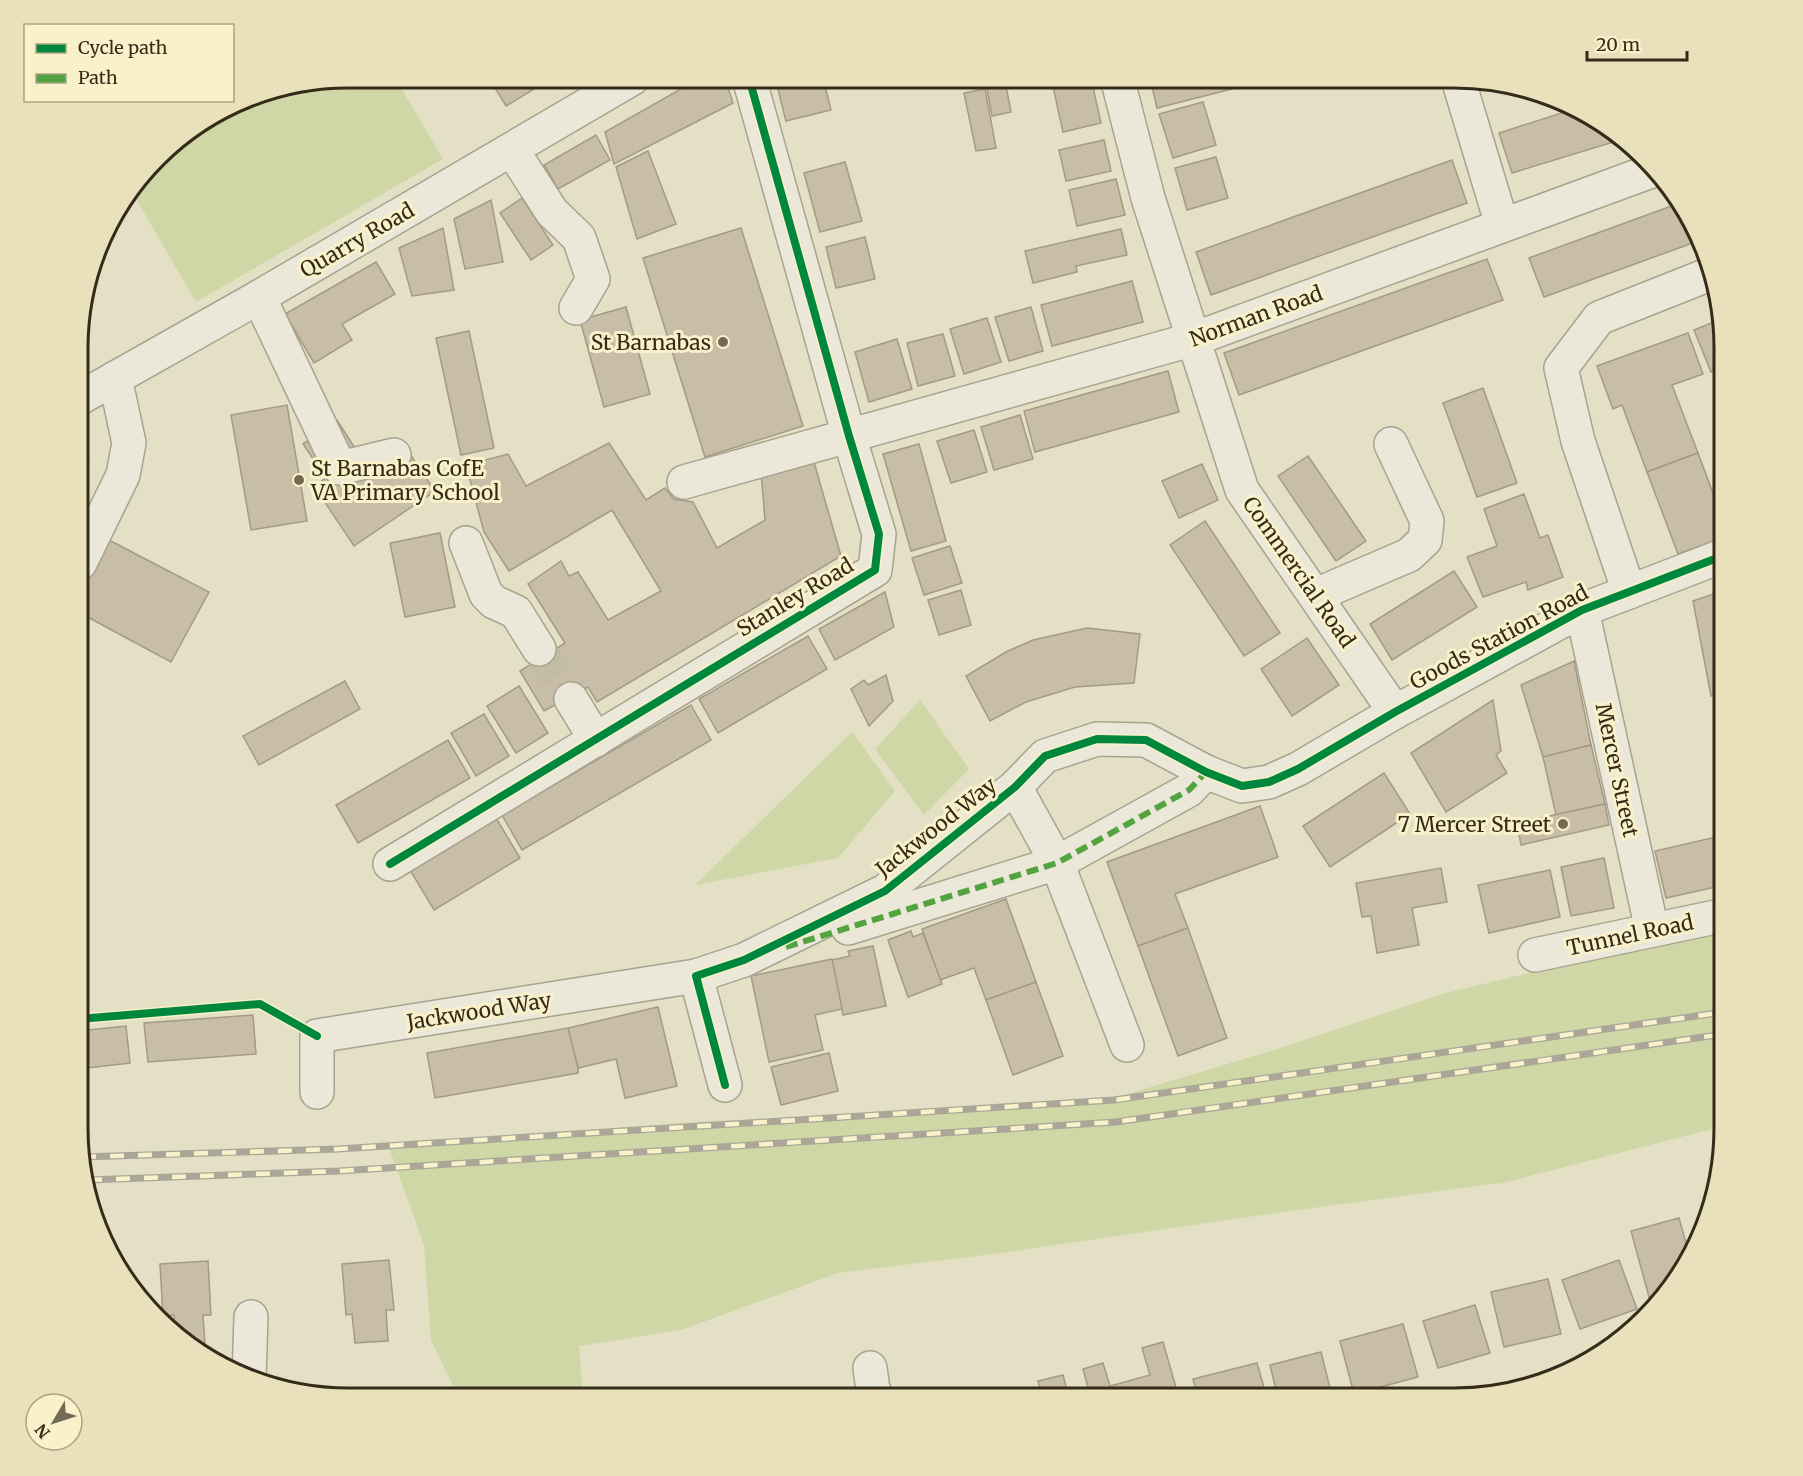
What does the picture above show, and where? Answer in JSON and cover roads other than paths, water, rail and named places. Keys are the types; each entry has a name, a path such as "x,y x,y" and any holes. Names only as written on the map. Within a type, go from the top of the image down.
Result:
{"street":[{"name":"Quarry Road","path":"93,384 259,297 616,88"},
{"name":"Stanley Road","path":"390,864 875,570 879,534 849,436 752,88"},
{"name":"Commercial Road","path":"1120,88 1148,198 1242,490 1395,712"},
{"path":"1461,88 1502,225"},
{"path":"512,150 552,212 579,238 593,279 576,308"},
{"name":"Norman Road","path":"684,482 1194,339 1646,173"},
{"path":"1629,592 1578,441 1562,368 1599,318 1704,276"},
{"path":"259,297 340,468 394,455"},
{"path":"88,547 123,475 129,443 93,384"},
{"path":"1316,595 1409,555 1425,540 1427,520 1391,444"},
{"path":"466,543 486,594 494,602 516,612 539,650"},
{"name":"Goods Station Road","path":"1298,769 1395,712 1582,610 1714,559"},
{"name":"Mercer Street","path":"1582,610 1653,930"},
{"path":"571,699 596,740"},
{"name":"Jackwood Way","path":"317,1092 317,1036 696,976 744,960 885,891 1015,787 1045,756 1097,739 1146,740 1206,772 1242,786 1269,782 1298,769"},
{"path":"744,960 1057,863 1189,790 1206,772"},
{"name":"Jackwood Way","path":"1015,787 1057,863 1126,1045"},
{"name":"Tunnel Road","path":"1535,955 1714,917"},
{"path":"696,976 725,1085"},
{"path":"249,1368 251,1317"}],"tunnel":[{"path":"539,649 571,699"}],"railway":[{"path":"90,1157 338,1149 1114,1100 1714,1013"},
{"path":"93,1180 339,1171 1116,1122 1714,1035"}],"place":[{"name":"St Barnabas","path":"723,342"},
{"name":"St Barnabas CofE VA Primary School","path":"299,480"},
{"name":"7 Mercer Street","path":"1563,824"}]}
